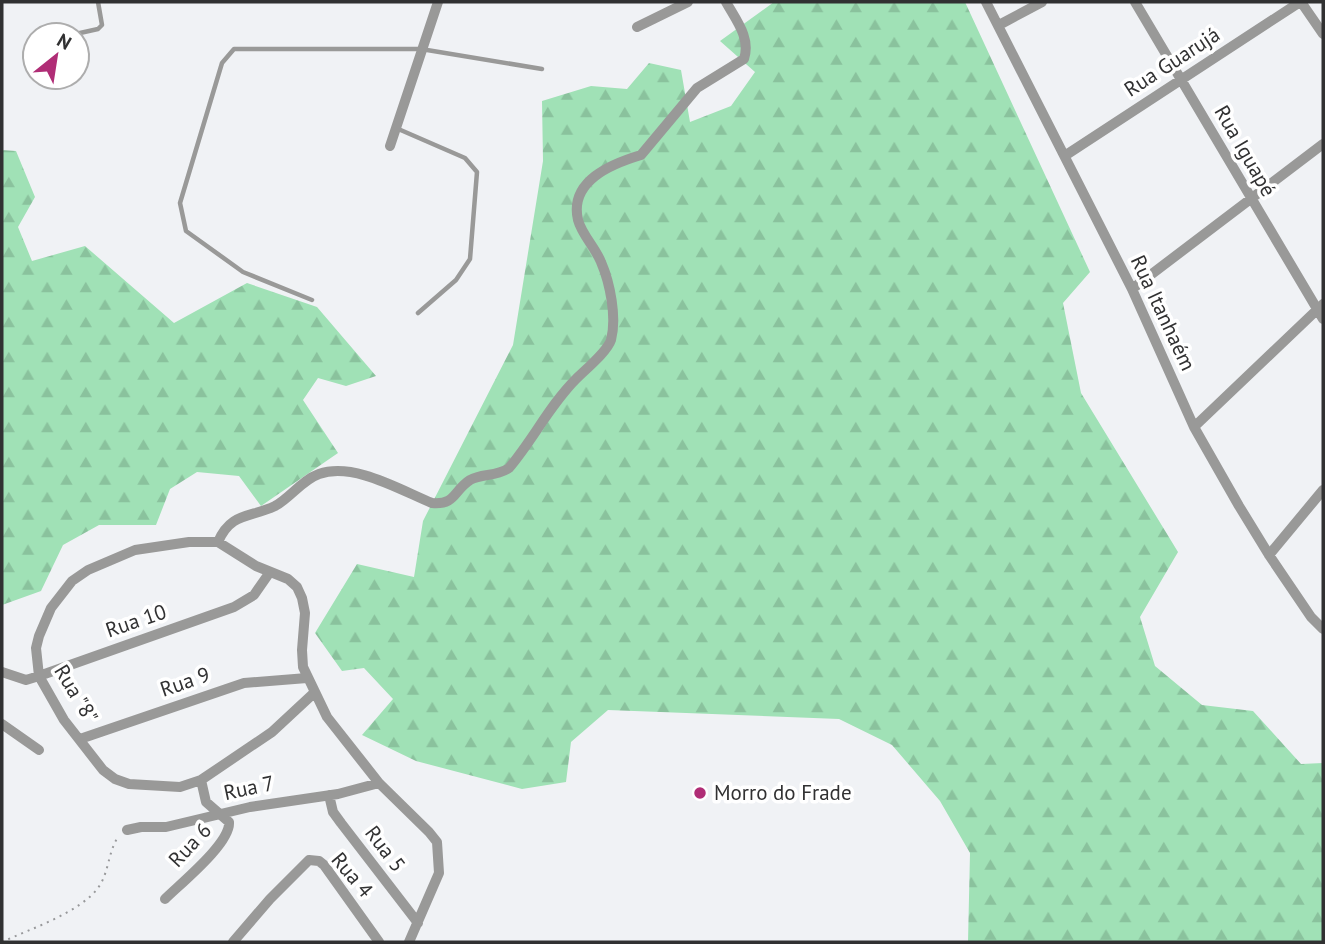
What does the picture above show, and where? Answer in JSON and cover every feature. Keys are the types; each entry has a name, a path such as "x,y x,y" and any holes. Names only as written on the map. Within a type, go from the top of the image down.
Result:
{"street":[{"path":"390,146 438,2"},
{"path":"637,27 688,2"},
{"path":"409,942 439,873 437,842 379,783 327,717 303,667 305,613 297,587 288,579 256,566 218,541 227,525 241,516 275,505 317,475 339,471 363,475 440,504 449,502 471,480 479,476 502,473 509,468 547,413 604,351 612,337 607,278 578,221 579,194 589,180 641,155 697,88 744,59 747,52 744,35 726,2"},
{"name":"Rua Itanhaém","path":"986,2 1132,289 1194,427 1269,555 1311,617 1323,629"},
{"path":"999,25 1042,2"},
{"name":"Rua Iguapé","path":"1135,2 1250,198 1321,311"},
{"path":"1301,2 1323,34"},
{"name":"Rua Guarujá","path":"1066,155 1301,2"},
{"path":"1132,289 1323,144"},
{"path":"1194,427 1321,311"},
{"path":"1269,555 1323,490"},
{"name":"Rua \"8\"","path":"218,541 189,541 135,550 88,570 72,581 51,608 39,636 36,662 39,676 57,710 103,769 115,779 129,784 180,787 201,780 272,733 314,692"},
{"name":"Rua 10","path":"2,672 26,680 234,607 254,595 270,572"},
{"name":"Rua 9","path":"80,739 244,683 307,678"},
{"path":"2,724 39,750"},
{"name":"Rua 6","path":"165,899 228,833 229,822 206,802 201,780"},
{"name":"Rua 7","path":"127,830 166,827 269,803 329,795 379,783"},
{"name":"Rua 5","path":"329,795 333,812 418,923"},
{"name":"Rua 4","path":"233,942 309,860 319,861 324,865 379,942"}],"lane":[{"path":"91,31 102,25 98,2"},
{"path":"312,300 243,272 186,231 180,203 222,63 234,49 421,49 542,69"},
{"path":"396,128 465,158 477,172 470,259 456,281 418,313"}],"path":[{"path":"2,942 86,900 99,886 117,837 127,830"}],"green space":[{"path":"774,2 965,2 1090,272 1063,303 1081,393 1178,552 1140,617 1155,666 1202,705 1253,711 1301,764 1323,763 1323,942 968,942 970,853 940,801 892,745 839,719 608,710 571,742 566,782 522,789 416,761 362,735 393,699 364,668 342,671 315,633 357,564 414,577 423,521 513,345 543,161 542,101 591,86 627,89 649,63 681,70 690,122 731,106 755,72 720,41"},
{"path":"2,150 16,151 35,197 18,227 32,261 85,246 174,323 247,283 317,307 376,376 346,386 318,378 303,400 338,453 261,506 239,476 197,472 170,489 156,525 99,525 63,545 41,591 2,605"}],"place":[{"name":"Morro do Frade","path":"700,793"}]}
